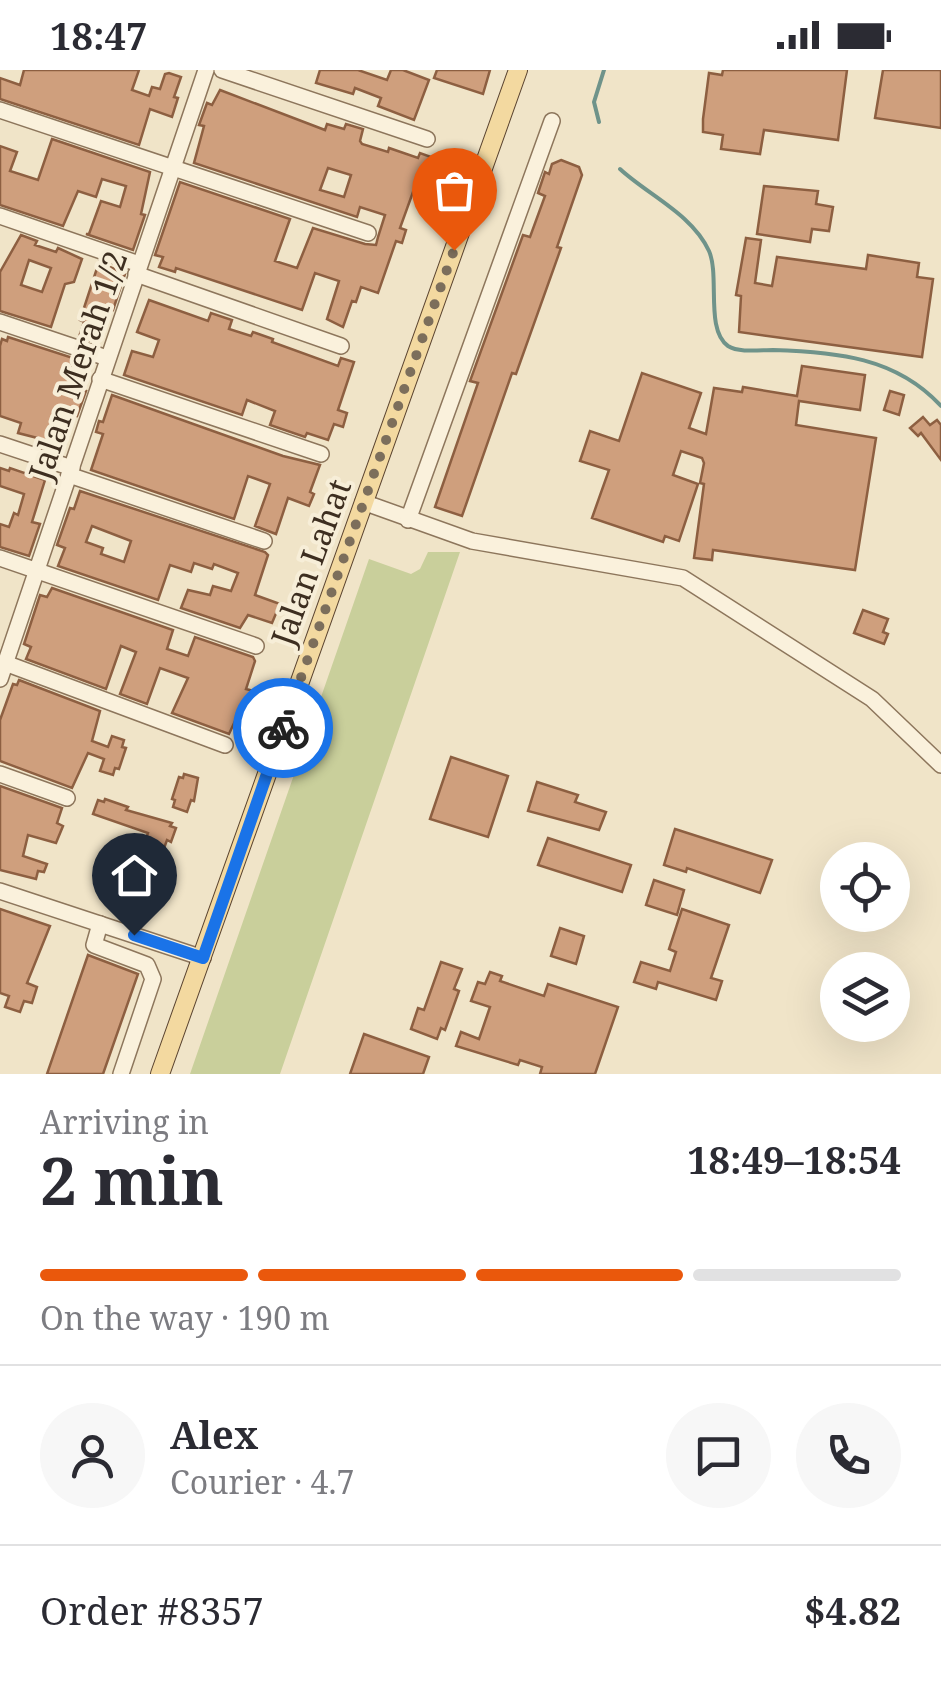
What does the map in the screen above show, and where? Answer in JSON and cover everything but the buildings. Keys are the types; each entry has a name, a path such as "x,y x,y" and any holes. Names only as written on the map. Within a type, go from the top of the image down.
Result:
{"main road":[{"name":"Jalan Lahat","path":"160,1074 518,70"}],"street":[{"name":"Jalan Merah 1/2","path":"2,668 206,70"},
{"path":"222,70 427,140"},
{"path":"0,110 368,234"},
{"path":"408,520 552,121"},
{"path":"0,216 341,346"},
{"path":"0,322 107,358"},
{"path":"100,379 321,454"},
{"path":"0,444 264,541"},
{"path":"363,502 472,542 683,578 872,699 941,765"},
{"path":"0,558 256,646"},
{"path":"2,668 225,746"},
{"path":"0,774 67,798"},
{"path":"0,891 203,958"},
{"path":"100,924 94,945 147,965 153,978 121,1074"}],"green space":[{"path":"428,552 460,552 280,1074 190,1074 369,559 411,574 420,569"}],"waterway":[{"path":"599,122 594,102 604,70"},
{"path":"620,169 692,226 709,251 717,328 728,346 864,360 905,377 941,406"}],"way so far":[{"path":"283,728 454,250"}],"route":[{"path":"134,935 203,958 283,728"}]}
